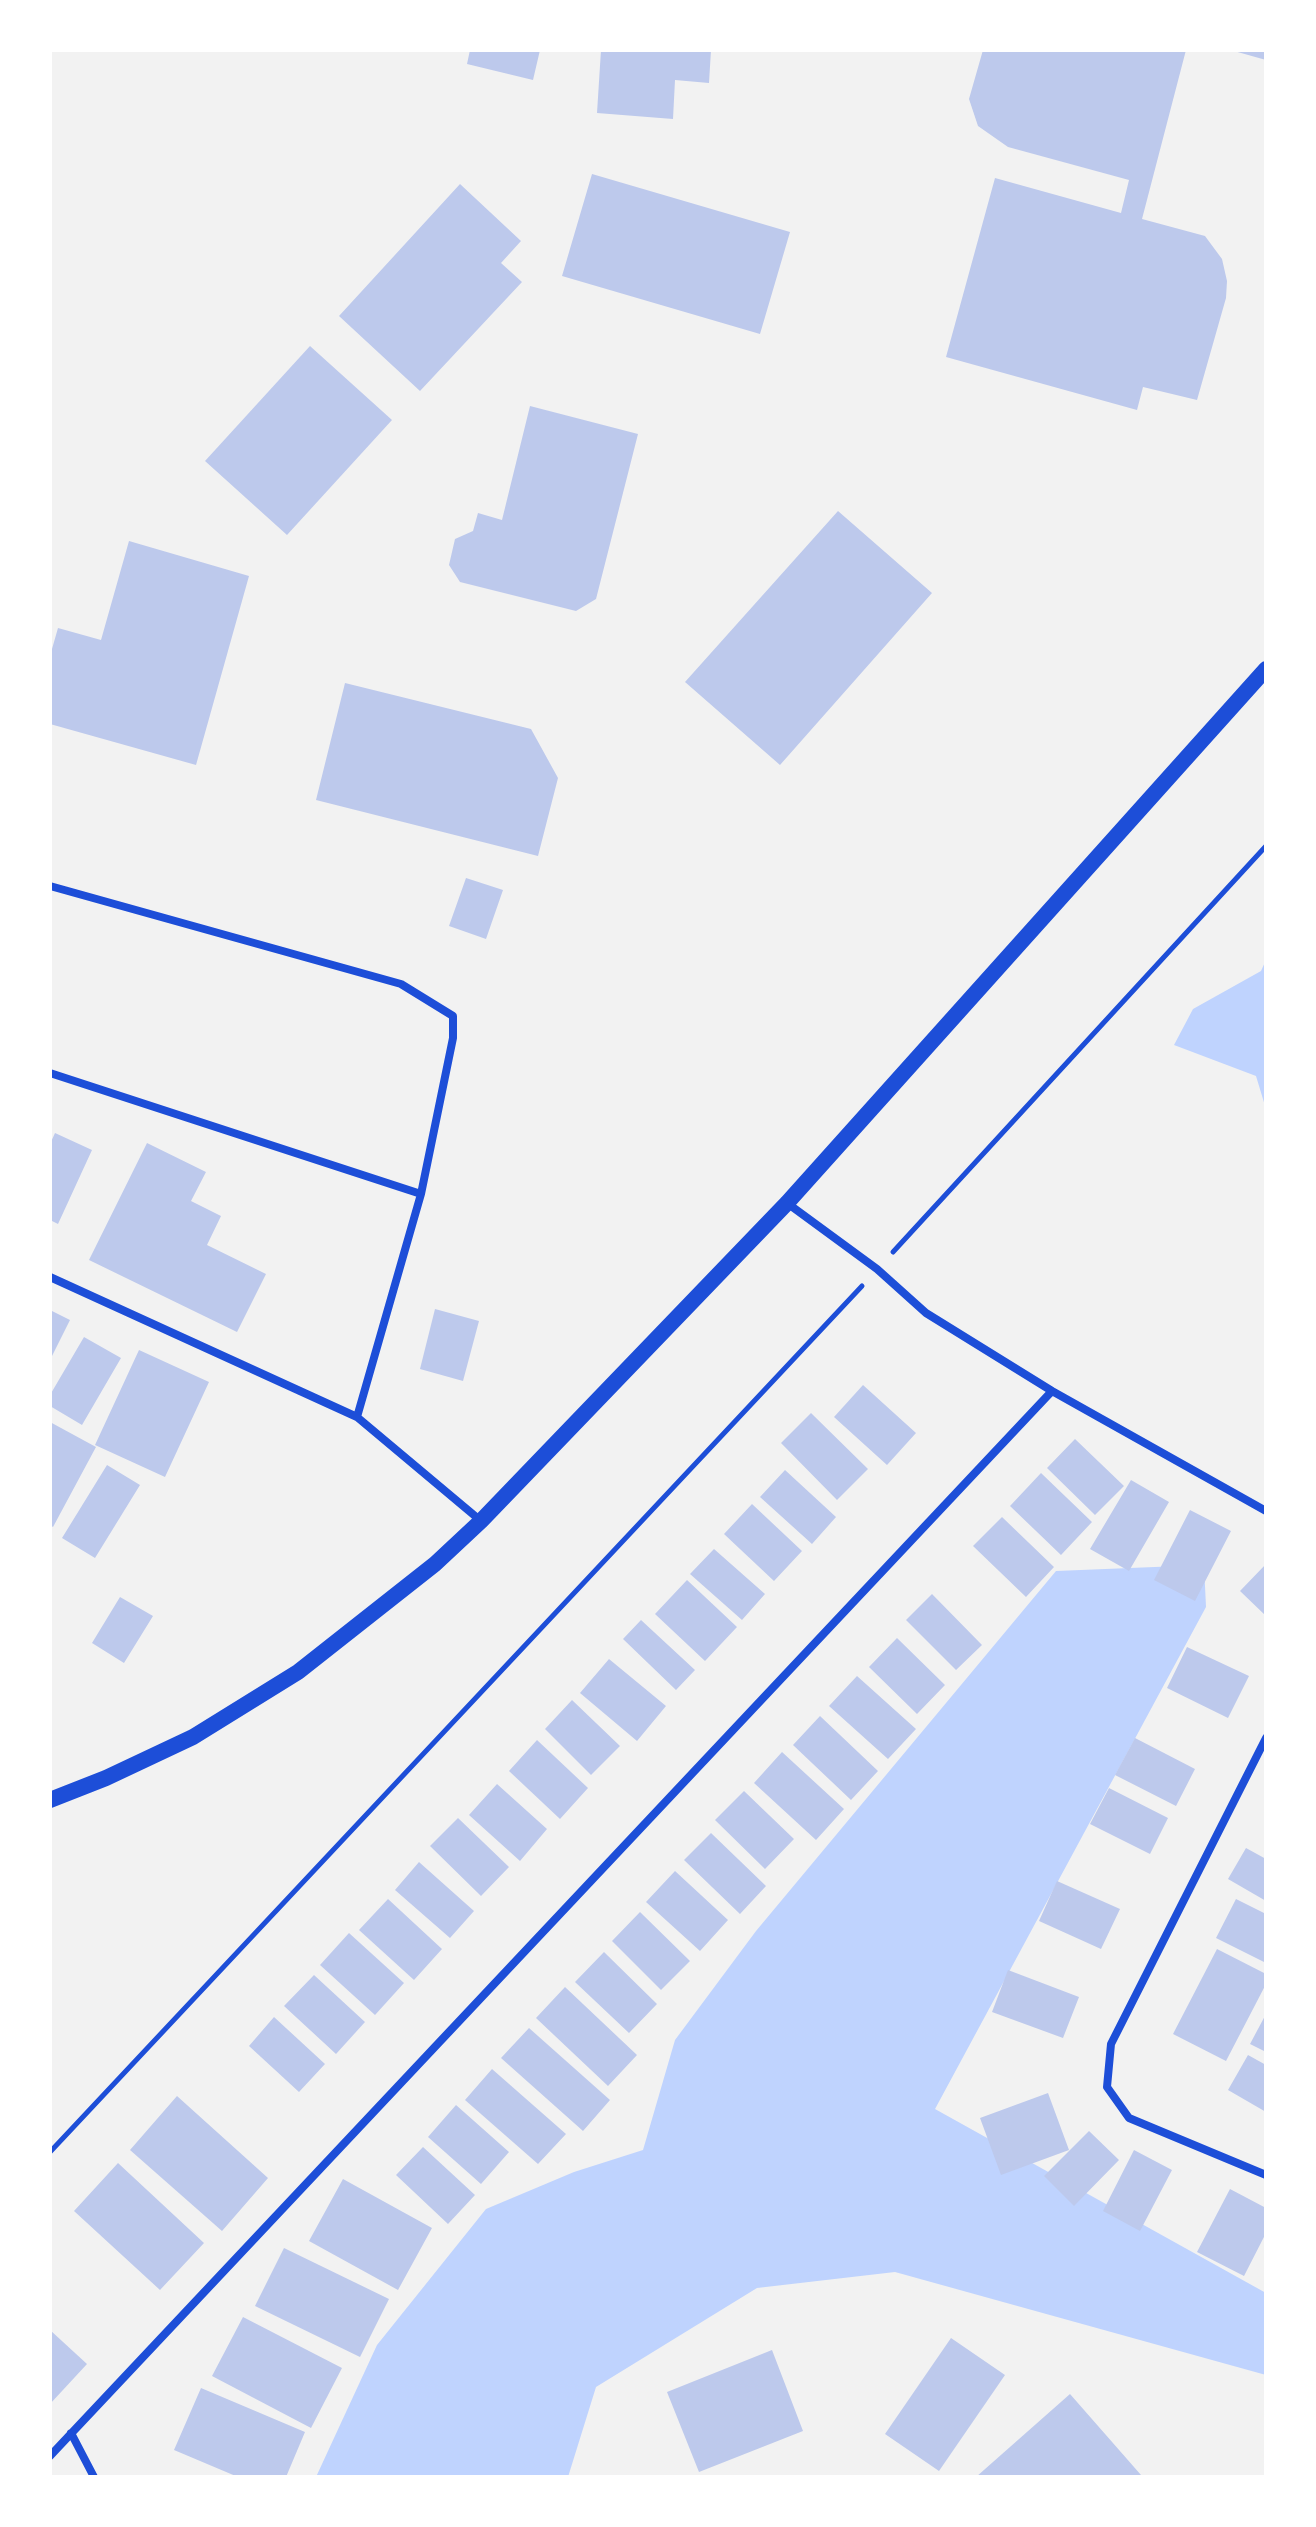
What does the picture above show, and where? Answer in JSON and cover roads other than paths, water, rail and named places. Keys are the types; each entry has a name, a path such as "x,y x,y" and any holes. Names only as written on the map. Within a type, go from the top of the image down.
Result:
{"main road":[{"path":"50,1800 106,1778 193,1737 298,1672 401,1593 481,1521 787,1203 1266,669"}],"street":[{"path":"50,886 401,984 453,1016 453,1038 421,1194 357,1417"},
{"path":"50,1073 421,1194"},
{"path":"787,1203 877,1269 926,1313 1052,1391 1266,1511"},
{"path":"50,1277 357,1417 481,1521"},
{"path":"50,2456 1052,1391"},
{"path":"1266,1738 1111,2044 1107,2087 1129,2118 1266,2175"},
{"path":"71,2433 94,2477"}],"water":[{"path":"1266,960 1266,1109 1256,1076 1174,1045 1193,1009 1261,971"},
{"path":"1204,1565 1206,1607 935,2109 1266,2293 1266,2375 895,2272 757,2288 596,2387 568,2477 316,2477 377,2345 486,2209 574,2172 643,2150 675,2040 756,1931 1056,1571"}]}
